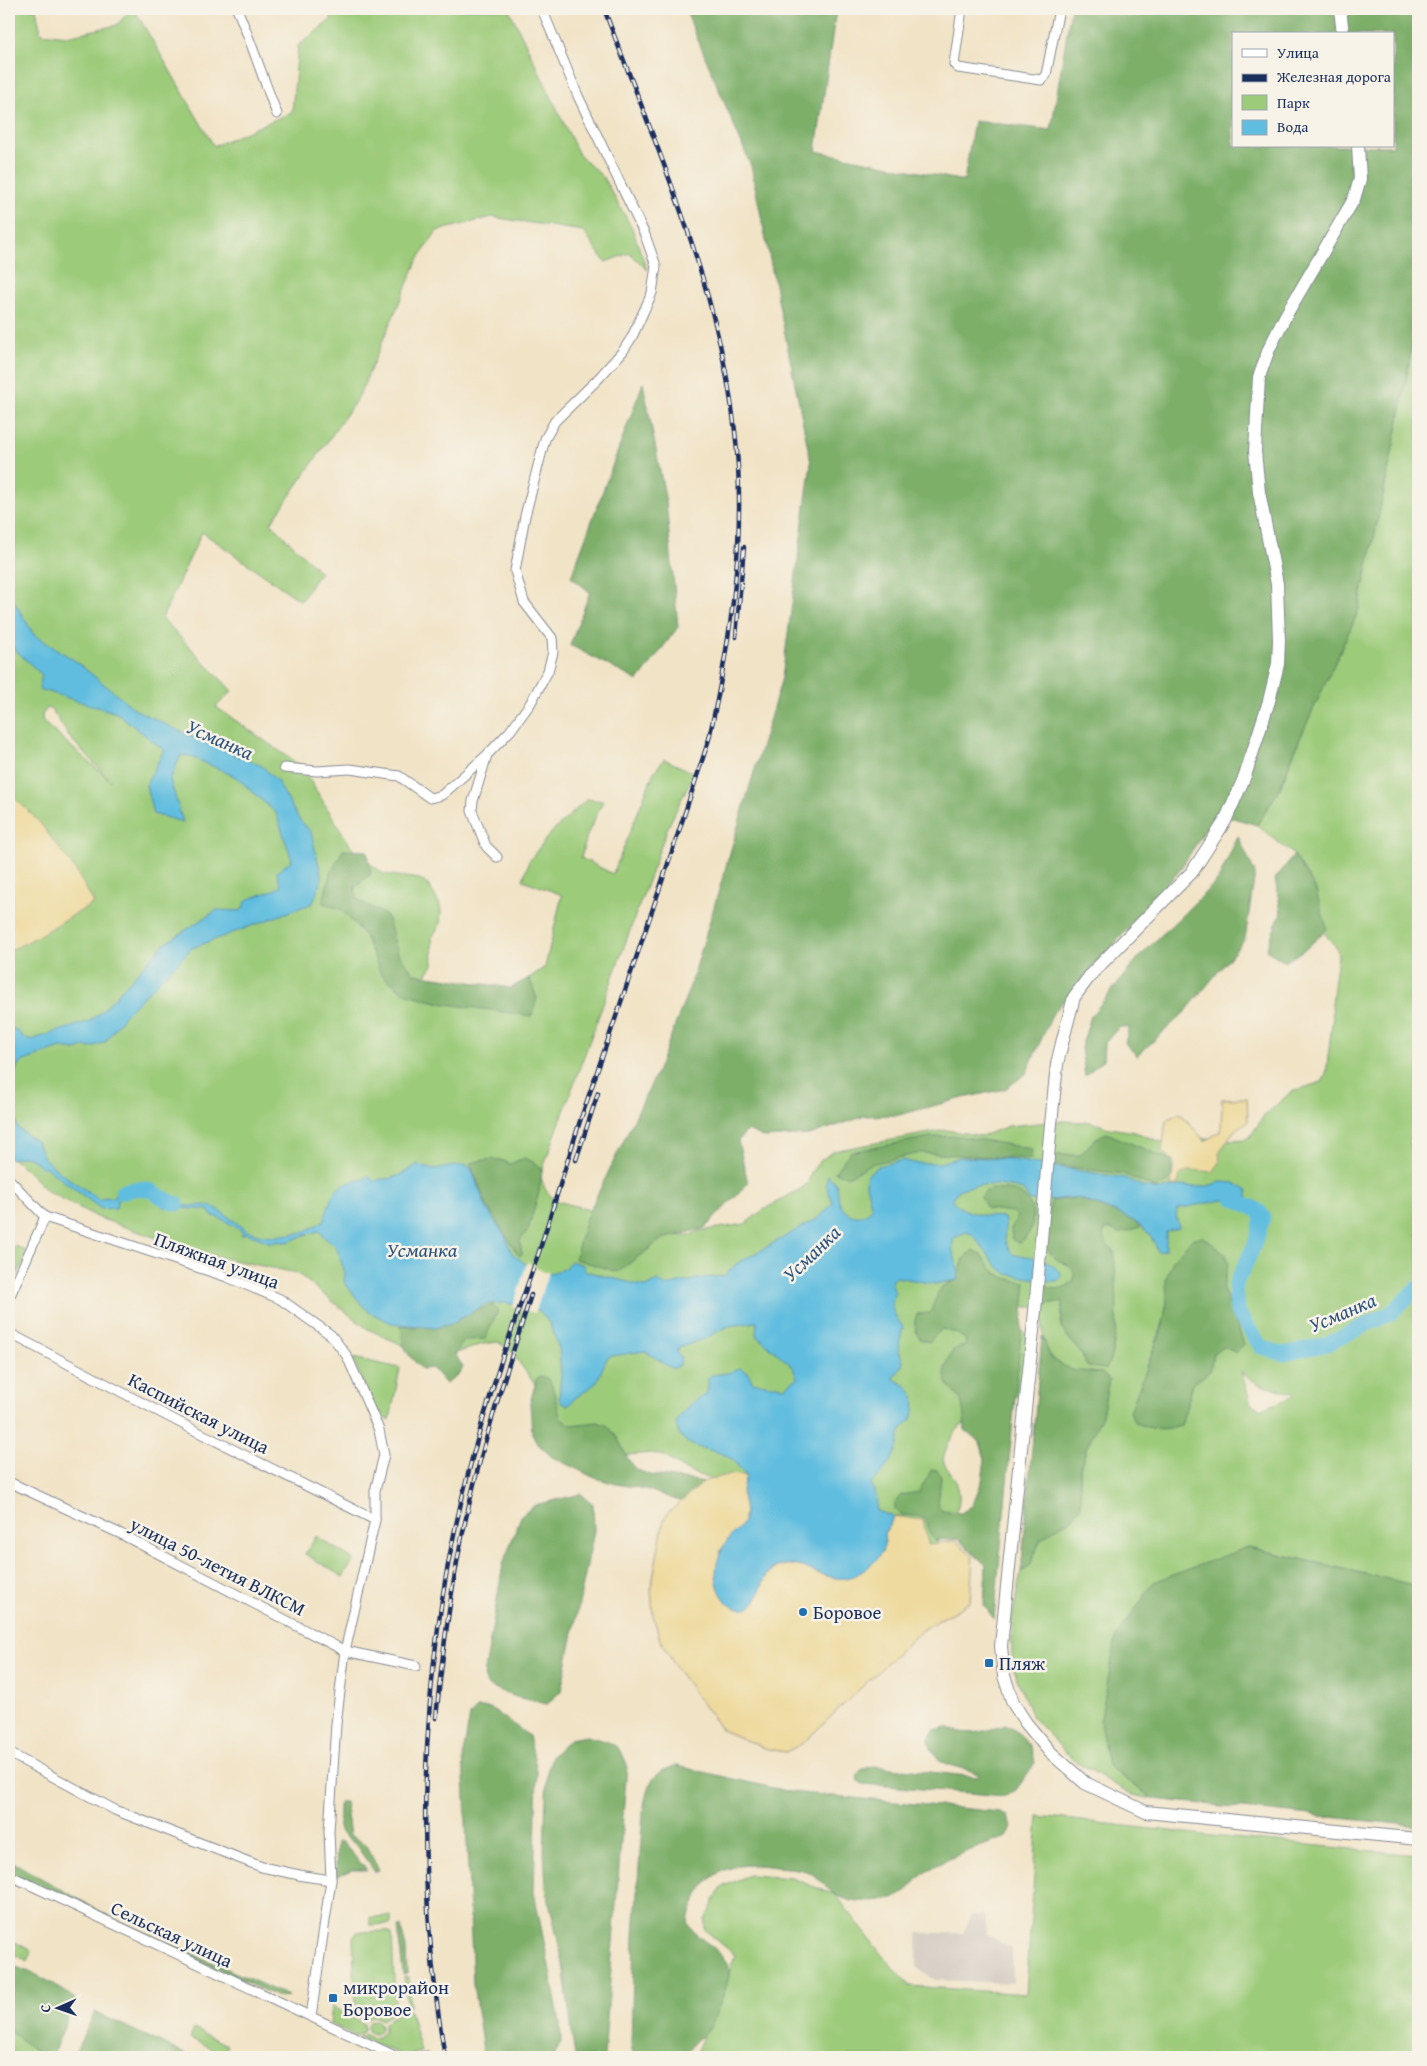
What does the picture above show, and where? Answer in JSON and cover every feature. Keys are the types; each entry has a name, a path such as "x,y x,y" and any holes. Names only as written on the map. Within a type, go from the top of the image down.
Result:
{"street":[{"path":"237,9 250,38 260,71 277,114"},
{"path":"284,768 317,771 350,769 399,776 430,798 442,795 487,755 510,731 530,704 548,671 553,652 552,638 524,602 515,571 525,516 545,439 556,421 598,379 623,351 632,337 652,293 656,266 645,235 578,96 542,9"},
{"path":"962,9 954,64 958,68 1041,80 1046,75 1059,9"},
{"path":"1340,9 1343,32"},
{"path":"1358,148 1360,179 1354,199 1268,349 1260,377 1255,451 1259,492 1277,584 1279,640 1278,664 1246,776 1228,814 1192,872 1092,973 1074,997 1057,1064 1035,1311 1001,1646 1004,1676 1013,1703 1026,1723 1050,1752 1085,1783 1146,1812 1418,1839"},
{"path":"487,755 472,801 472,811 486,846 496,857"},
{"name":"Пляжная улица","path":"9,1180 45,1217 227,1277 280,1300 331,1335 347,1356 379,1430 384,1455 375,1491 375,1520 345,1651 335,1733 329,1831 331,1880 310,2016"},
{"path":"9,1298 45,1217"},
{"name":"Каспийская улица","path":"9,1333 192,1429 375,1520"},
{"name":"улица 50-летия ВЛКСМ","path":"9,1482 121,1534 345,1651 416,1666"},
{"path":"9,1753 115,1810 262,1867 331,1880"},
{"name":"Сельская улица","path":"9,1875 397,2057"}],"shaded area":[{"path":"972,1915 985,1915 986,1934 1012,1949 1013,1983 935,1980 917,1968 917,1933 962,1933"}],"green space":[{"path":"9,9 36,9 41,33 67,36 117,25 131,9 134,9 214,146 292,112 298,46 331,20 332,9 509,9 579,155 603,177 632,228 647,270 630,253 605,262 583,231 492,217 437,231 417,261 359,396 271,523 320,572 301,601 202,532 162,618 232,691 216,707 301,766 352,848 364,859 384,874 420,879 429,886 439,903 441,911 440,925 432,937 433,965 420,983 537,998 529,978 545,967 562,895 523,880 529,861 549,835 587,799 603,801 587,835 581,858 613,874 654,772 664,759 694,773 667,829 542,1171 536,1163 545,1189 554,1200 681,1236 689,1236 699,1231 745,1224 763,1210 802,1188 808,1182 812,1171 819,1162 833,1151 946,1130 982,1136 1008,1126 1060,1121 1091,1122 1109,1128 1135,1132 1161,1142 1206,1138 1245,1139 1250,1137 1263,1117 1291,1092 1322,1082 1326,1075 1333,1017 1332,1003 1338,955 1337,948 1325,934 1318,910 1315,888 1294,855 1257,825 1280,788 1300,738 1358,612 1399,420 1418,311 1418,1123 1409,1140 1418,1171 1418,1210 1416,1214 1418,1229 1418,1586 1248,1547 1108,1766 1153,1799 1132,1795 1072,1759 1032,1717 1012,1666 1012,1618 1021,1572 1030,1566 1040,1540 1072,1519 1081,1506 1080,1468 1087,1447 1102,1373 1074,1371 1061,1365 1054,1359 1045,1345 1043,1307 1010,1309 1027,1336 1027,1377 1022,1390 1009,1402 962,1425 951,1438 943,1460 957,1484 958,1505 948,1527 933,1548 689,1472 664,1456 653,1453 586,1456 511,1351 498,1342 483,1344 454,1354 415,1351 366,1328 297,1273 203,1254 99,1218 47,1191 9,1156 9,756 11,754 9,753","holes":["47,708 52,710 71,739 111,781 43,722 42,715","1167,1291 1224,1347 1213,1353 1210,1371 1193,1384 1181,1425 1146,1367 1161,1330 1167,1301","1062,1311 1088,1367 1082,1355 1061,1328","1241,1371 1259,1384 1294,1393 1292,1397 1262,1409 1251,1404"]},
{"path":"685,9 836,9 816,151 964,181 974,121 1051,130 1071,9 1418,9 1418,199 1408,219 1418,243 1418,311 1399,420 1358,612 1300,738 1280,788 1257,825 1216,813 1179,871 1053,1013 1026,1074 1005,1089 899,1115 865,1116 809,1135 764,1138 748,1130 738,1141 748,1183 705,1228 662,1239 618,1272 575,1259 586,1218 658,1070 692,981 782,678 811,463 751,166"},
{"path":"1418,199 1418,243 1408,219"},
{"path":"643,383 666,502 678,627 638,681 570,645 590,592 571,577"},
{"path":"1238,836 1255,873 1245,939 1186,1011 1137,1056 1125,1043 1129,1027 1119,1027 1104,1044 1103,1060 1085,1076 1081,1048 1091,1016 1139,957 1218,880"},
{"path":"343,850 367,851 371,874 355,886 357,899 387,916 398,953 414,974 511,988 529,978 537,998 532,1016 440,1003 404,993 381,974 365,936 342,910 323,903 330,874"},
{"path":"1294,855 1315,888 1327,929 1308,947 1285,962 1266,950 1281,912 1275,879"},
{"path":"1106,1133 1171,1160 1172,1178 1157,1189 1123,1174 1054,1165 1055,1155 1080,1155 1095,1139"},
{"path":"959,1136 1032,1149 1031,1159 920,1153 871,1164 848,1177 835,1172 850,1152 930,1137"},
{"path":"524,1158 536,1163 542,1171 539,1192 528,1230 520,1241 522,1254 519,1256 487,1206 470,1163 496,1159 510,1164"},
{"path":"990,1189 1018,1192 1030,1205 1033,1220 1031,1227 1024,1239 1018,1243 1012,1239 1011,1229 1017,1216 1013,1212 987,1209 981,1197"},
{"path":"1077,1198 1123,1215 1143,1226 1119,1234 1111,1229 1106,1229 1103,1235 1105,1243 1114,1250 1117,1295 1114,1343 1106,1369 1088,1367 1082,1355 1061,1328 1063,1301 1043,1305 1043,1286 1059,1288 1074,1281 1072,1268 1055,1258 1044,1245 1051,1201"},
{"path":"1203,1237 1225,1253 1228,1264 1223,1288 1244,1344 1236,1353 1224,1347 1213,1353 1210,1371 1193,1384 1181,1425 1163,1429 1146,1427 1134,1422 1130,1411 1162,1329 1167,1302 1166,1279 1173,1260 1193,1238"},
{"path":"15,1246 24,1250 26,1256 13,1285 9,1286 9,1251 10,1248"},
{"path":"973,1250 979,1253 992,1269 1000,1275 1026,1282 994,1619 984,1605 986,1565 958,1539 935,1540 931,1536 925,1519 918,1516 900,1515 895,1510 895,1502 901,1495 919,1492 932,1469 937,1470 941,1477 938,1505 942,1511 961,1513 972,1506 982,1481 985,1459 980,1442 965,1430 960,1398 948,1385 945,1375 946,1365 953,1350 965,1345 966,1340 958,1334 942,1329 929,1342 920,1339 915,1324 917,1314 930,1313 941,1289 945,1285 957,1280 964,1258"},
{"path":"493,1305 498,1311 485,1339 465,1340 455,1354 463,1367 457,1376 446,1384 432,1368 422,1369 406,1350 402,1339 401,1325 413,1327 451,1324 473,1311"},
{"path":"1042,1336 1051,1358 1071,1370 1102,1373 1109,1380 1102,1415 1087,1447 1080,1468 1081,1506 1072,1519 1040,1540 1030,1566 1021,1572"},
{"path":"353,1358 400,1368 390,1420 376,1416"},
{"path":"541,1376 548,1379 552,1385 561,1419 571,1425 598,1422 608,1426 637,1470 651,1475 714,1483 693,1506 646,1489 595,1478 552,1457 536,1442 532,1434 530,1403 537,1378"},
{"path":"581,1494 593,1504 594,1531 561,1691 547,1704 516,1697 487,1685 484,1676 503,1564 521,1516 535,1505"},
{"path":"316,1536 354,1560 343,1577 305,1554"},
{"path":"1248,1547 1418,1586 1418,1826 1153,1799 1108,1766 1100,1722 1116,1637 1154,1582"},
{"path":"477,1708 491,1708 529,1736 537,1771 534,1892 560,2022 561,2042 554,2057 484,2057 473,1984 463,1754 470,1716"},
{"path":"1006,1725 1017,1732 1029,1745 1035,1763 1016,1790 1004,1796 863,1784 858,1781 857,1775 861,1770 873,1766 978,1777 979,1775 972,1771 941,1761 931,1749 929,1739 934,1730 947,1727 969,1733"},
{"path":"586,1736 612,1744 620,1751 627,1765 604,2057 575,2057 563,1964 546,1888 544,1850 547,1772 552,1756 570,1739"},
{"path":"677,1766 791,1792 1000,1812 1008,1816 1011,1827 1007,1837 946,1860 927,1871 900,1895 875,1901 852,1900 836,1895 815,1876 799,1869 745,1865 732,1867 721,1872 702,1888 689,1917 689,1924 693,1931 723,1957 728,1966 728,1980 711,2026 694,2042 685,2057 634,2057 631,2045 634,1935 643,1812 651,1781 661,1772"},
{"path":"339,1802 345,1802 350,1835 365,1844 379,1870 375,1872 355,1844 342,1834 339,1828"},
{"path":"1038,1816 1222,1837 1418,1855 1418,2057 694,2057 723,1991 735,1955 705,1930 705,1920 720,1888 749,1875 791,1878 836,1895 882,1955 910,1986 1026,1994"},
{"path":"337,1842 342,1842 367,1870 352,1870 336,1876"},
{"path":"9,1860 114,1919 288,1996 280,1998 9,1874"},
{"path":"391,1916 391,1924 370,1925 370,1917"},
{"path":"398,1927 401,1927 406,1948 407,1973 403,1974"},
{"path":"387,1931 392,1934 395,2005 391,2008 361,2010 355,2003 353,1937 357,1932"},
{"path":"9,1939 32,1951 28,1961 9,1952"},
{"path":"9,1965 44,1979 75,1999 52,2057 43,2057 9,2030"},
{"path":"404,1976 408,1977 410,2006 407,2006"},
{"path":"332,2006 364,2024 364,2031 357,2036 330,2024"},
{"path":"403,2010 410,2011 421,2052 404,2056 359,2037 365,2034 371,2038 380,2036 384,2029 384,2023"},
{"path":"397,2011 382,2020 373,2016 365,2020 351,2013"},
{"path":"95,2012 191,2057 73,2057"},
{"path":"371,2020 377,2020 381,2027 377,2034 371,2034 367,2030 367,2024"},
{"path":"194,2029 227,2045 223,2054 190,2038"},
{"path":"9,2030 39,2044 33,2057 9,2057"}],"sand":[{"path":"9,792 40,823 75,869 94,903 9,951"},
{"path":"1247,1098 1248,1121 1233,1132 1219,1153 1220,1162 1213,1172 1190,1170 1180,1175 1178,1184 1171,1186 1174,1161 1162,1152 1166,1120 1180,1113 1205,1141 1221,1131 1222,1099"},
{"name":"Боровое","path":"731,1474 746,1476 742,1493 745,1513 743,1523 720,1551 763,1582 769,1573 783,1565 799,1566 825,1576 885,1543 884,1533 890,1525 893,1516 923,1520 928,1544 956,1541 973,1556 970,1602 922,1630 803,1743 786,1752 766,1749 722,1730 678,1671 660,1640 653,1615 651,1589 664,1519 668,1513 705,1481"}],"water":[{"name":"Усманка","path":"9,593 34,635 74,660 136,710 190,736 262,766 277,781 298,818 311,832 322,878 313,903 192,948 124,1016 105,1042 90,1048 84,1047 76,1050 61,1048 24,1061 17,1066 16,1071 9,1073 9,1030 12,1028 26,1039 31,1040 90,1021 102,1011 164,944 217,910 241,911 247,900 281,887 277,872 292,860 276,813 236,777 190,756 181,755 170,780 183,822 153,814 146,785 164,750 117,713 39,689 42,675 9,644"},
{"path":"9,1098 13,1106 17,1126 37,1142 44,1158 58,1171 100,1200 105,1197 111,1198 123,1190 136,1186 188,1206 205,1205 216,1208 248,1231 275,1236 304,1232 324,1221 335,1191 353,1181 364,1179 368,1175 375,1182 379,1179 400,1175 418,1164 435,1169 466,1165 471,1168 486,1207 506,1238 512,1253 524,1263 544,1275 564,1269 571,1261 583,1265 585,1271 647,1287 657,1281 665,1286 703,1278 724,1276 736,1264 820,1217 833,1203 826,1184 828,1175 836,1184 839,1202 843,1209 851,1215 864,1215 872,1209 866,1185 867,1175 878,1166 902,1160 914,1163 939,1163 961,1157 1007,1159 1125,1178 1143,1187 1159,1190 1179,1186 1205,1187 1220,1182 1234,1183 1248,1191 1248,1208 1227,1199 1177,1209 1176,1216 1179,1228 1166,1232 1166,1250 1158,1252 1149,1234 1135,1222 1082,1199 1030,1201 1023,1190 999,1185 982,1185 958,1190 952,1199 961,1208 982,1215 1003,1217 1005,1221 1006,1243 1014,1255 1034,1257 1044,1261 1061,1273 1061,1278 1057,1281 1048,1281 1007,1274 996,1265 972,1234 966,1232 954,1238 953,1249 958,1269 957,1280 935,1284 896,1277 892,1280 891,1285 895,1292 892,1307 903,1327 898,1348 903,1362 893,1378 911,1391 915,1405 912,1420 904,1426 894,1455 885,1469 871,1484 877,1499 876,1511 893,1516 890,1525 884,1533 885,1542 881,1553 864,1570 856,1575 842,1578 826,1576 793,1565 777,1567 768,1573 755,1602 746,1608 737,1608 729,1604 721,1593 716,1577 716,1569 724,1545 741,1526 743,1521 745,1511 742,1492 746,1476 730,1458 689,1444 678,1432 676,1422 690,1404 706,1394 708,1378 711,1375 728,1373 740,1368 748,1372 752,1382 785,1387 797,1378 793,1367 756,1335 757,1322 729,1326 706,1338 679,1348 676,1351 681,1357 680,1365 675,1368 671,1368 645,1351 611,1356 607,1358 596,1383 569,1405 561,1403 559,1398 561,1374 559,1349 550,1324 540,1311 507,1303 486,1304 451,1324 435,1328 391,1323 369,1312 344,1282 345,1273 336,1246 324,1237 320,1231 290,1241 272,1243 245,1233 242,1236 242,1231 224,1220 211,1215 209,1210 163,1207 157,1197 148,1192 134,1192 119,1197 116,1208 101,1209 45,1167 40,1167 38,1163 26,1156 9,1158"}],"pier":[{"path":"527,1262 544,1272 549,1272 535,1313 513,1307"}],"waterway":[{"name":"Усманка","path":"122,1192 132,1189 146,1189 177,1204"},
{"name":"Усманка","path":"1232,1197 1259,1211 1263,1217 1255,1244 1235,1286 1237,1311 1261,1347 1284,1354 1327,1344 1391,1313 1418,1287"}],"railway":[{"path":"445,2057 431,1950 425,1843 428,1735 432,1682 438,1628 454,1534 468,1472 500,1365 709,739 724,663 735,586 738,547 738,470 735,431 727,376 715,322 683,216 604,9"},
{"path":"736,637 744,547"},
{"path":"576,1160 598,1093"},
{"path":"436,1718 449,1611 475,1478 531,1295"}],"place":[{"name":"Боровое","path":"803,1612"},
{"name":"Пляж","path":"989,1663"},
{"name":"микрорайон Боровое","path":"333,1998"}]}
